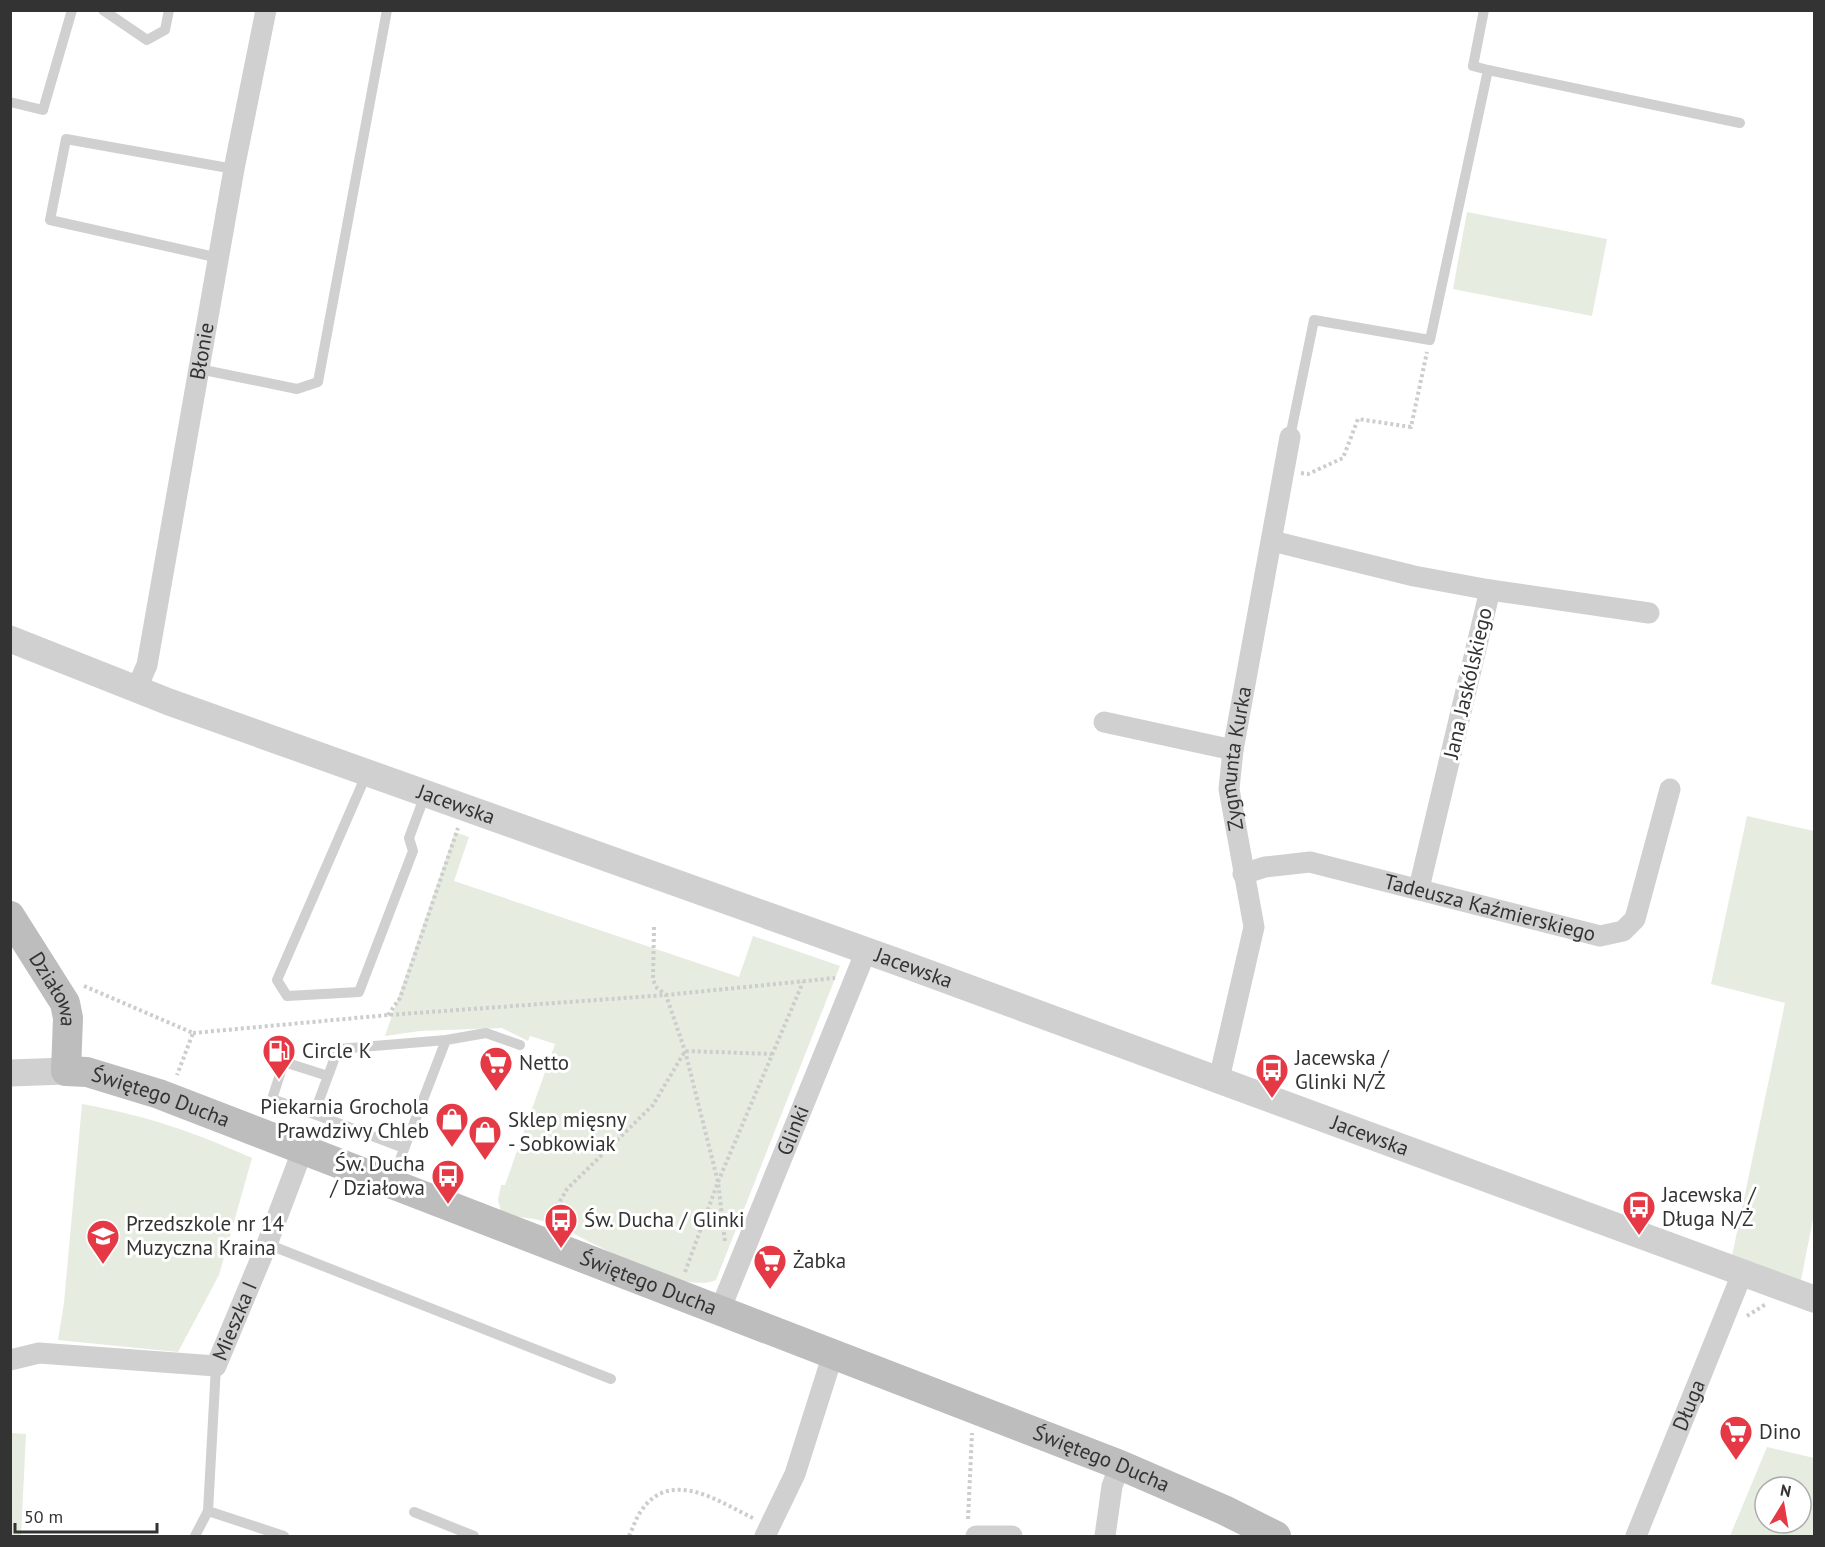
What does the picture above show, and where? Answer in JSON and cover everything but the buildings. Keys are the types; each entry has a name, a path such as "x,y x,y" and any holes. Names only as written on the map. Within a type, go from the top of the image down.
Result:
{"main road":[{"name":"Działowa","path":"10,915 65,1003 68,1018 66,1071"},
{"name":"Świętego Ducha","path":"66,1071 87,1072 131,1084 303,1149 1120,1465 1224,1510 1276,1536"}],"street":[{"name":"Błonie","path":"136,690 147,665 234,169 266,10"},
{"name":"Zygmunta Kurka","path":"1219,1079 1254,927 1229,789 1233,750 1290,437"},
{"name":"Jana Jaskólskiego","path":"1272,541 1414,576 1490,590 1419,888"},
{"path":"1490,590 1648,613"},
{"name":"Jacewska","path":"10,639 136,690 425,794 862,964 1219,1079 1742,1274 1815,1299"},
{"path":"1104,722 1233,750"},
{"name":"Tadeusza Kaźmierskiego","path":"1243,874 1265,867 1310,862 1600,936 1623,931 1635,919 1670,789"},
{"name":"Glinki","path":"720,1310 862,964"},
{"name":"Świętego Ducha","path":"10,1073 66,1071"},
{"name":"Mieszka I","path":"10,1360 39,1353 216,1366 267,1244 303,1149"},
{"name":"Długa","path":"1636,1536 1742,1274"},
{"path":"762,1528 795,1474 833,1354"},
{"path":"1105,1536 1112,1486 1120,1465"},
{"path":"976,1536 1012,1536"}],"lane":[{"path":"10,102 43,110 72,10"},
{"path":"103,10 147,40 165,30 169,10"},
{"path":"199,369 297,390 318,382 387,10"},
{"path":"1484,10 1473,66 1740,123"},
{"path":"1290,437 1314,320 1430,340 1488,70"},
{"path":"219,258 51,220 66,139 234,169"},
{"path":"367,773 277,980 287,996 359,992 413,852 409,838 425,794"},
{"path":"314,1114 338,1049 446,1040 486,1033 520,1044"},
{"path":"390,1183 446,1040"},
{"path":"328,1076 284,1062 272,1099 404,1148"},
{"path":"267,1244 611,1379"},
{"path":"195,1536 208,1511 216,1366"},
{"path":"208,1511 284,1536"},
{"path":"414,1512 474,1536"}],"path":[{"path":"1285,471 1308,474 1343,458 1358,419 1411,427 1430,340"},
{"path":"388,1015 400,998 460,823"},
{"path":"654,927 653,980 657,988 666,995 685,1051 718,1182 728,1261 739,1265"},
{"path":"80,985 193,1033 803,982 862,964"},
{"path":"682,1281 718,1182 803,982"},
{"path":"177,1075 193,1033"},
{"path":"685,1051 772,1054"},
{"path":"551,1217 567,1189 653,1105 685,1051"},
{"path":"1728,1308 1747,1316 1769,1302"},
{"path":"972,1430 968,1522 976,1536"},
{"path":"629,1536 641,1510 665,1491 689,1488 762,1528"}],"shaded area":[{"path":"1467,212 1607,239 1592,316 1453,289"},
{"path":"1747,816 1814,831 1814,1214 1801,1280 1732,1256 1785,1003 1711,984"},
{"path":"455,832 469,837 454,881 739,977 753,936 840,966 716,1280 700,1283 680,1280 634,1264 552,1224 502,1215 498,1200 501,1185 505,1185 555,1044 530,1036 528,1041 502,1028 420,1031 385,1036"},
{"path":"82,1104 169,1125 252,1158 219,1275 178,1352 58,1340 64,1303"},
{"path":"11,1433 26,1434 21,1536 11,1536"},
{"path":"1767,1447 1814,1458 1814,1536 1730,1536 1753,1481 1753,1535 1813,1535 1813,1475 1755,1475"}],"place":[{"name":"Circle K","path":"279,1080"},
{"name":"Netto","path":"496,1092"},
{"name":"Jacewska / Glinki N/Ż","path":"1272,1099"},
{"name":"Piekarnia Grochola Prawdziwy Chleb","path":"452,1148"},
{"name":"Sklep mięsny - Sobkowiak","path":"485,1161"},
{"name":"Św. Ducha / Działowa","path":"448,1205"},
{"name":"Jacewska / Długa N/Ż","path":"1639,1236"},
{"name":"Św. Ducha / Glinki","path":"561,1249"},
{"name":"Przedszkole nr 14 Muzyczna Kraina","path":"103,1265"},
{"name":"Żabka","path":"770,1290"},
{"name":"Dino","path":"1736,1461"}]}
